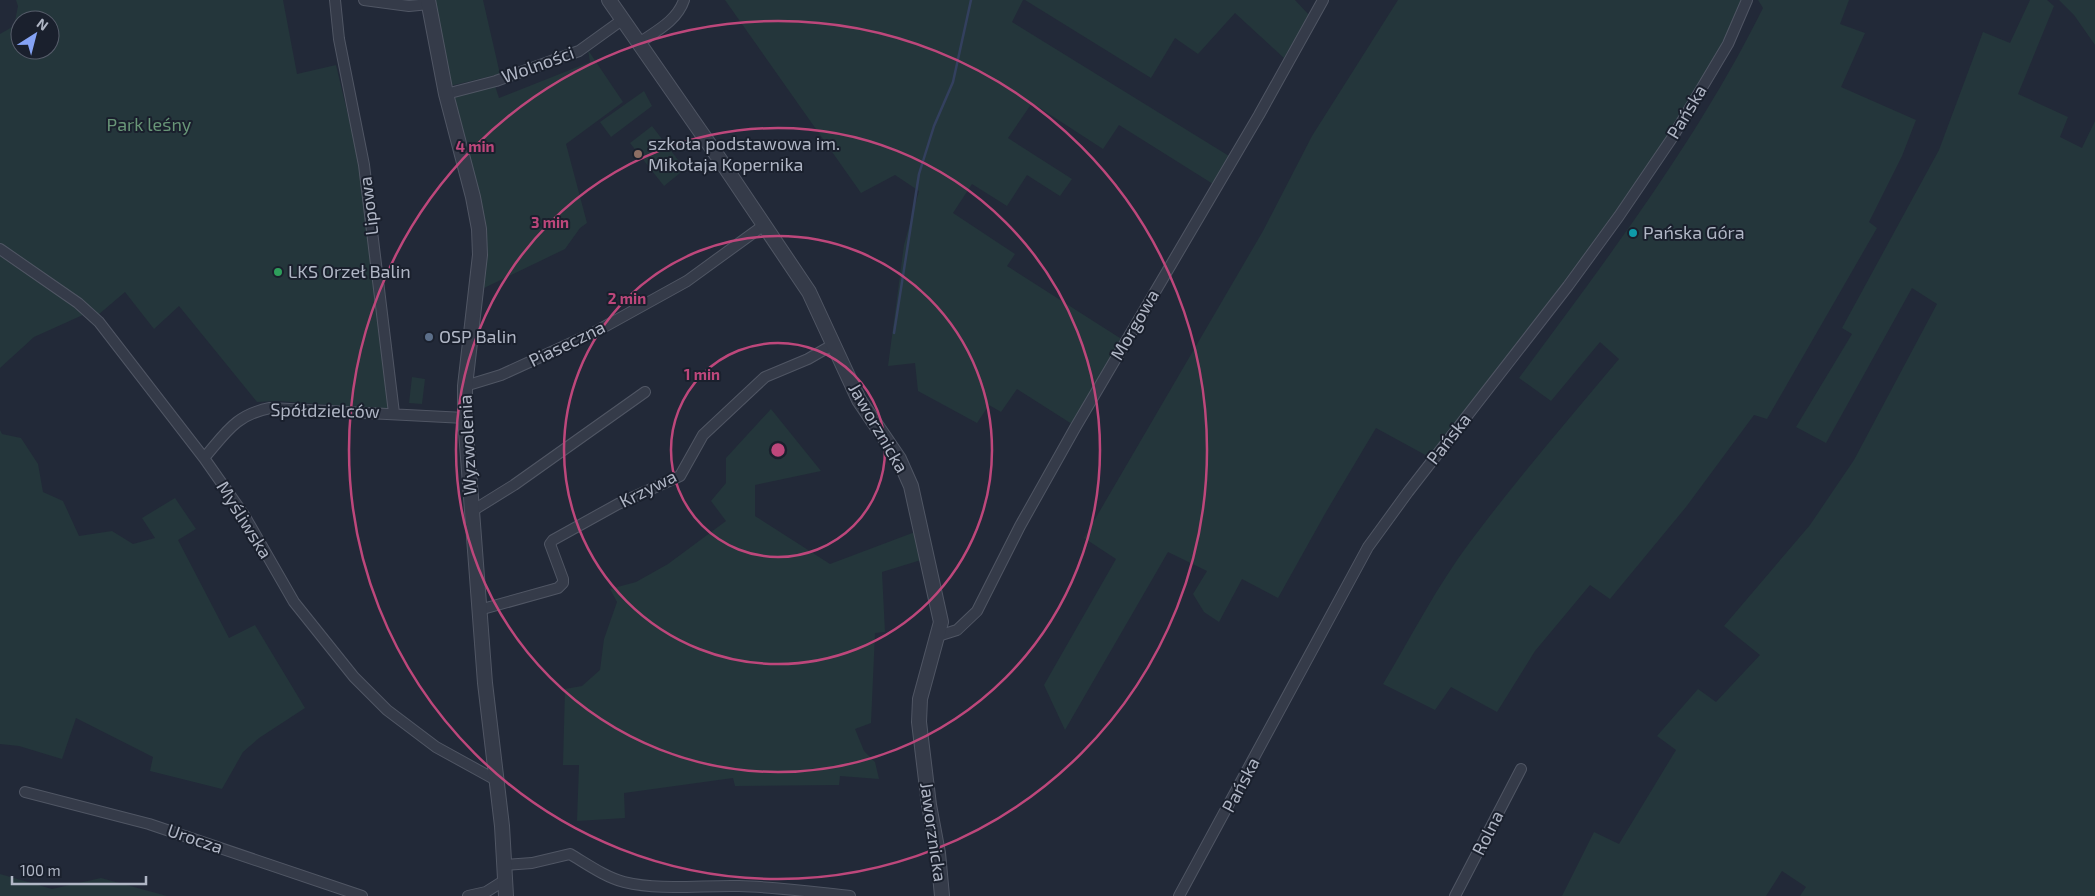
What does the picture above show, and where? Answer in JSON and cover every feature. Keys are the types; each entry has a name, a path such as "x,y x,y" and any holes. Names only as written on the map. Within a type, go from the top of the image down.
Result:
{"street":[{"name":"Lipowa","path":"334,0 339,39 364,165 394,413"},
{"path":"364,0 409,6 428,2"},
{"path":"609,0 622,20"},
{"path":"639,43 670,21 677,14 684,0"},
{"name":"Morgowa","path":"938,636 957,630 977,611 1020,526 1075,428 1259,115 1323,0"},
{"name":"Pańska","path":"1179,896 1368,547 1408,492 1568,286 1619,216 1672,138 1728,44 1747,0"},
{"name":"Wyzwolenia","path":"428,2 446,94 474,198 480,240 465,386 465,418 485,683 506,896"},
{"name":"Jaworznicka","path":"622,20 809,292 859,400 899,458 911,486 941,622 920,699 919,722 938,852 942,896"},
{"name":"Wolności","path":"446,94 496,81 579,51 622,20"},
{"name":"Piaseczna","path":"465,386 500,375 593,333 687,281 764,225"},
{"name":"Myśliwska","path":"0,249 71,298 99,322 204,458 244,515 294,602 354,676 387,710 436,747 496,780"},
{"name":"Krzywa","path":"479,610 558,588 563,583 563,579 550,544 553,540 618,504 680,476 703,435 765,378 808,359 834,344"},
{"path":"472,511 514,484 645,392"},
{"name":"Spółdzielców","path":"204,458 235,423 244,416 270,408 465,418"},
{"name":"Rolna","path":"1455,896 1521,769"},
{"name":"Urocza","path":"25,792 149,824 362,896"},
{"path":"504,865 532,862 570,854 607,876 640,885 709,888 738,886 850,896"},
{"path":"468,896 486,892 505,880"}],"green space":[{"name":"Park leśny","path":"16,0 283,0 297,74 336,65 365,186 386,300 388,409 277,401 257,402 179,306 154,329 125,292 98,315 47,275 0,244 0,34 10,28 10,60 60,60 60,10 17,10"},
{"path":"431,0 483,0 500,74 450,86"},
{"path":"725,0 1023,0 1012,22 1229,156 1213,184 1119,125 1103,149 1032,103 1008,138 1072,179 1060,196 1027,175 1007,206 972,184 953,213 1015,254 1007,266 1123,340 1072,424 1017,389 1001,412 989,405 977,423 918,391 915,363 888,366 904,245 919,191 895,175 861,193"},
{"path":"1025,0 1295,0 1309,15 1284,58 1235,13 1198,54 1175,38 1151,78"},
{"path":"1398,0 1742,0 1723,44 1670,133 1565,284 1429,457 1376,428 1278,598 1242,579 1219,622 1204,612 1193,594 1207,571 1168,552 1065,730 1044,685 1116,559 1084,538 1263,231 1312,136"},
{"path":"1758,0 1849,0 1840,24 1865,33 1841,87 1916,120 1902,156 1869,222 1877,228 1767,419 1754,415 1686,507 1610,599 1590,585 1535,651 1497,712 1451,687 1435,710 1383,684 1435,594 1470,542 1525,472 1619,359 1600,342 1551,401 1519,378 1585,289 1680,152 1737,57 1763,8"},
{"path":"2030,0 2047,0 2054,6 2018,94 2068,117 2060,137 2082,148 2095,121 2095,896 1800,896 1806,887 1782,871 1766,896 1562,896 1594,832 1619,844 1676,750 1657,736 1698,689 1716,702 1760,655 1724,626 1810,525 1854,460 1937,304 1912,288 1826,443 1796,427 1852,334 1842,328 1939,150 1983,32 2010,43"},
{"path":"2059,0 2095,0 2095,45 2074,15"},
{"path":"588,50 623,102 566,144 587,223 580,228 565,249 482,289 453,97 495,86 499,98 590,62"},
{"path":"644,91 652,106 611,137 600,122"},
{"path":"652,126 685,169 664,186 630,143"},
{"path":"0,254 85,314 34,337 0,368"},
{"path":"412,377 425,379 422,404 409,403"},
{"path":"771,409 821,471 755,485 755,516 830,564 915,532 921,560 882,572 885,632 875,633 871,723 855,729 864,751 875,762 879,779 840,776 839,785 735,786 733,778 624,793 625,818 577,821 579,765 563,765 565,689 582,686 600,670 604,639 617,602 610,589 636,582 668,564 726,521 711,501 726,483 726,458"},
{"path":"0,430 2,434 21,438 38,464 43,492 63,501 79,536 112,531 133,544 155,538 142,518 175,498 196,529 178,540 229,638 255,625 305,708 259,738 243,752 222,789 150,771 153,757 76,718 62,759 19,746 0,744"},
{"path":"0,874 52,889 101,878 167,896 0,896"}],"waterway":[{"path":"894,333 919,174 934,126 953,82 971,0"}],"place":[{"name":"szkoła podstawowa im. Mikołaja Kopernika","path":"638,154"},
{"name":"Pańska Góra","path":"1633,233"},
{"name":"LKS Orzeł Balin","path":"278,272"},
{"name":"OSP Balin","path":"429,337"}]}
